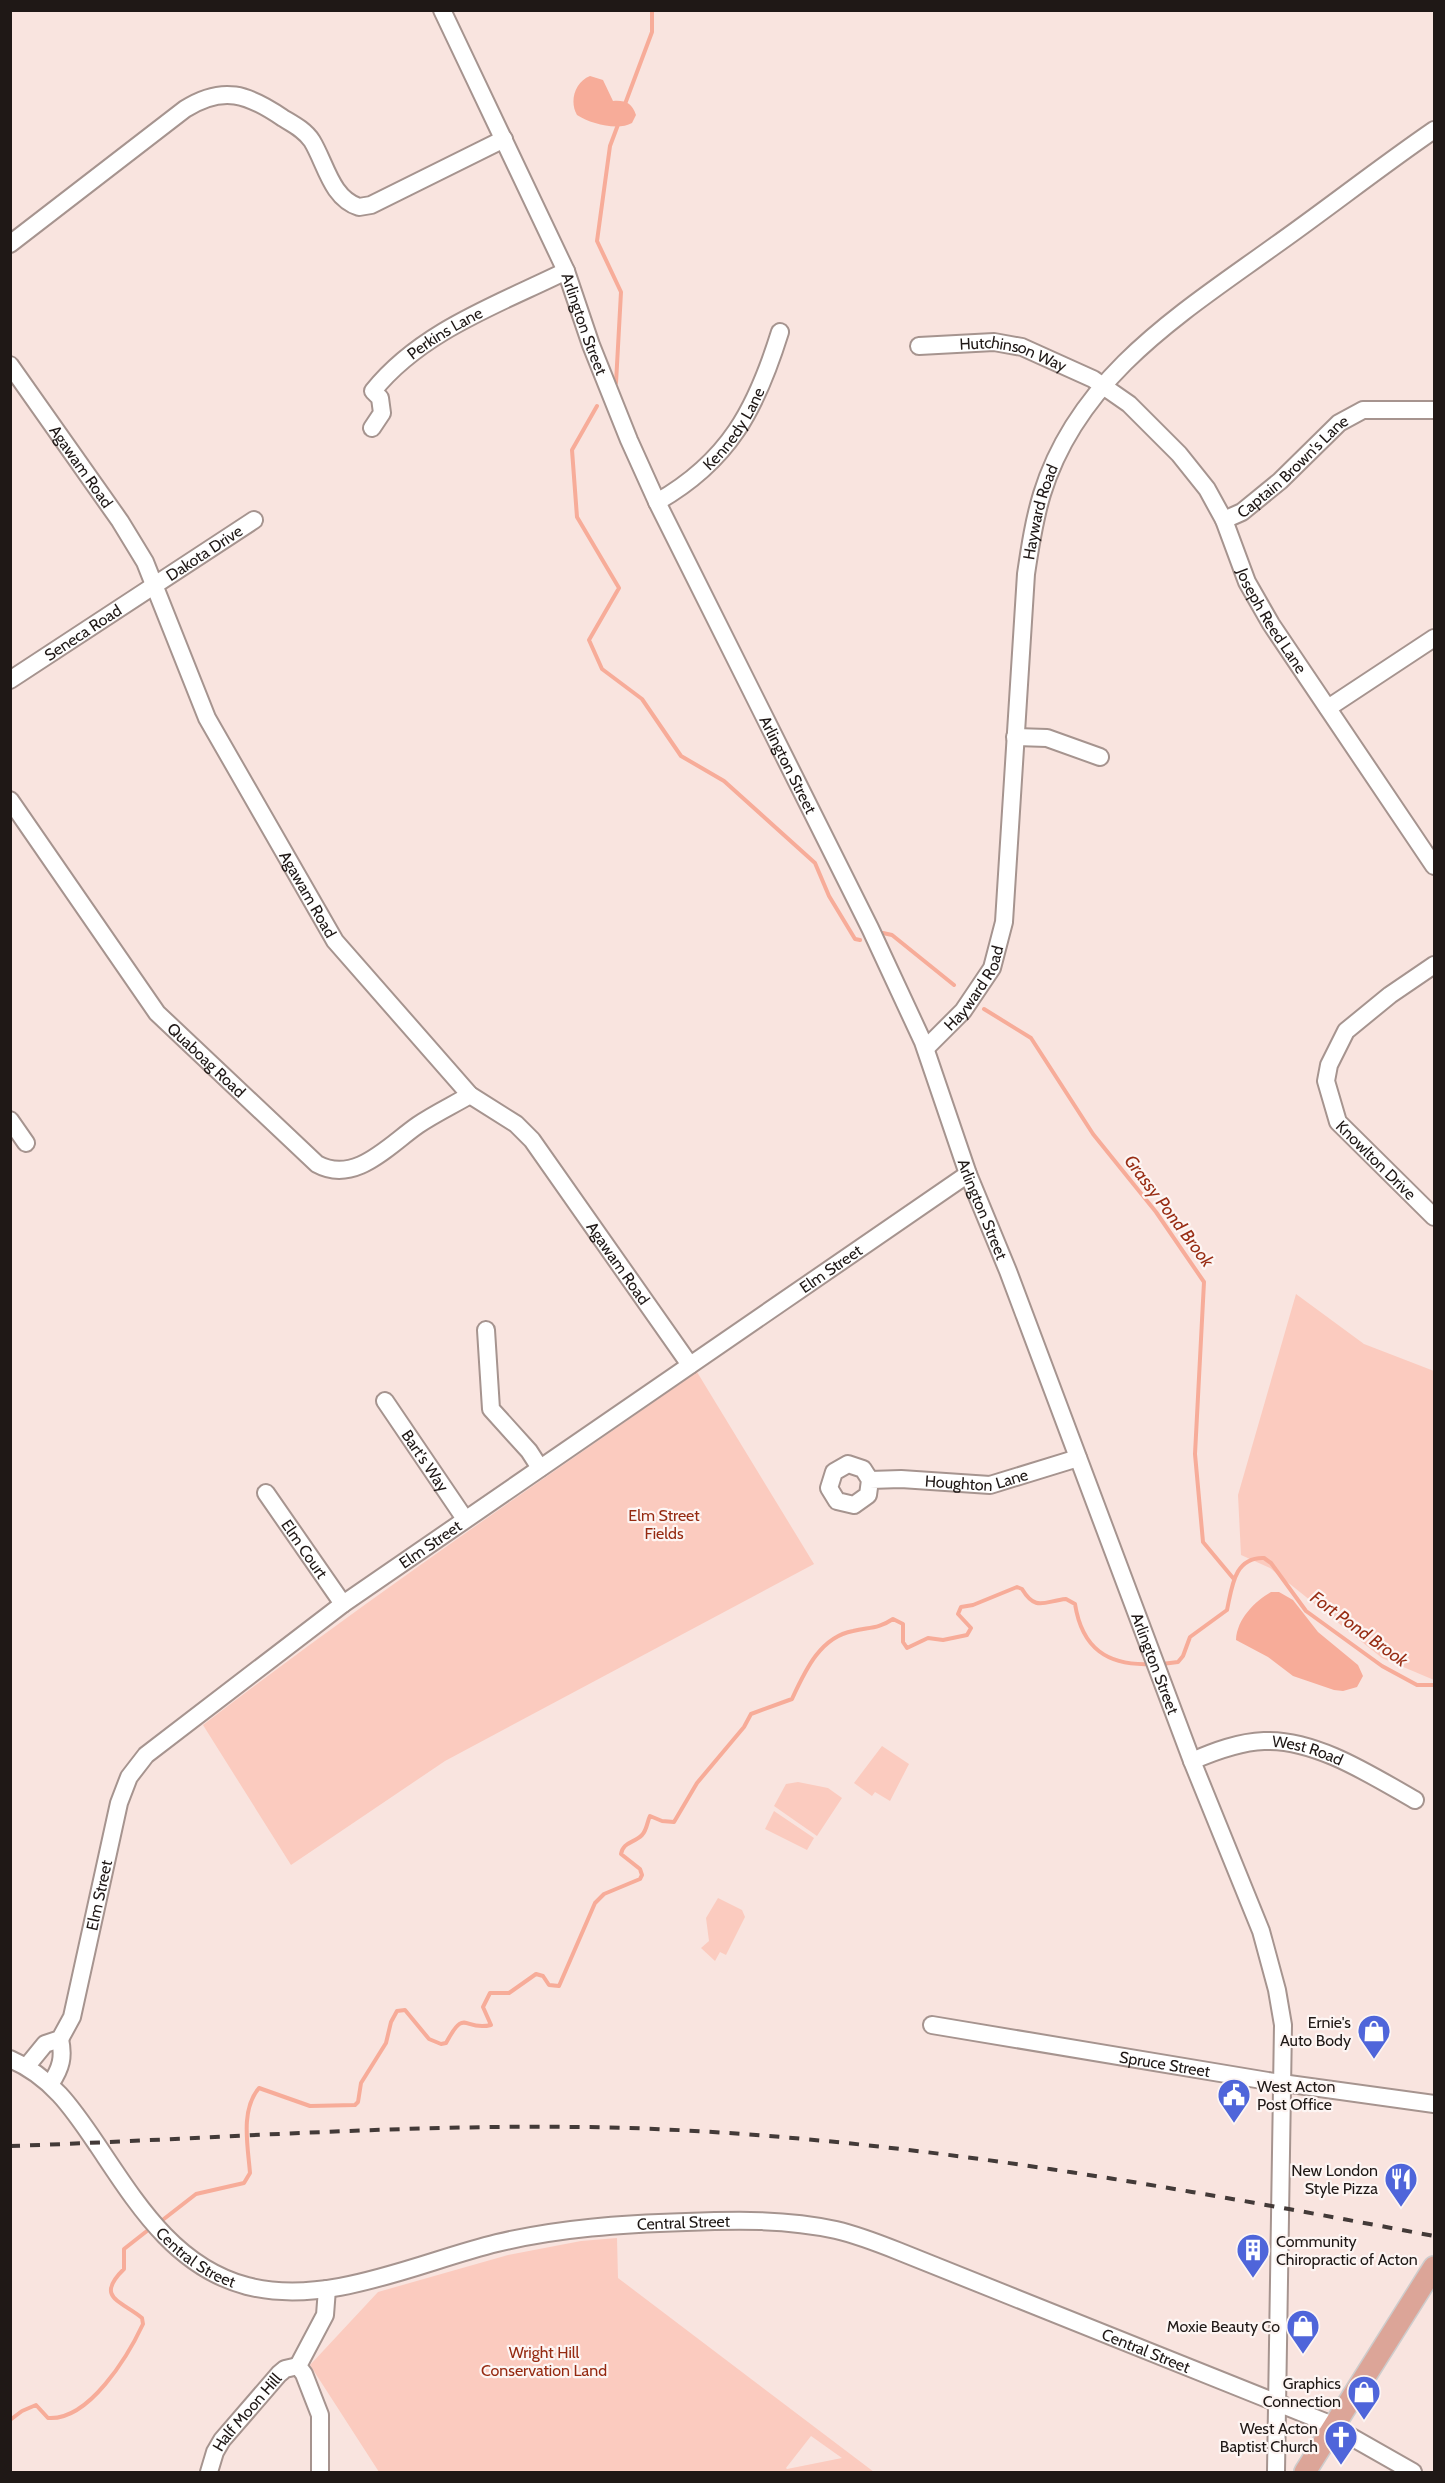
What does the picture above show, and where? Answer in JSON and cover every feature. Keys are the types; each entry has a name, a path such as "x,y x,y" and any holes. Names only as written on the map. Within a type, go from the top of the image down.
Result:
{"main road":[{"path":"1305,2472 1334,2426 1428,2292 1434,2267"}],"street":[{"name":"Arlington Street","path":"442,10 567,271 600,366 657,502 870,927 926,1048 968,1174 1008,1271 1192,1761 1261,1931 1269,1957 1283,2025 1276,2472"},
{"path":"10,244 185,109 212,95 231,94 248,98 265,106 301,130 312,141 339,193 348,202 359,207 371,205 504,139"},
{"name":"Hayward Road","path":"926,1048 963,1011 992,968 1007,898 1024,593 1034,522 1056,458 1103,385 1131,353 1214,289 1434,130"},
{"name":"Perkins Lane","path":"372,428 379,422 382,408 380,398 373,391 415,350 442,333 567,271"},
{"name":"Kennedy Lane","path":"657,502 702,472 732,439 755,399 780,332"},
{"name":"Hutchinson Way","path":"919,346 994,342 1022,347 1051,358 1103,385"},
{"name":"Agawam Road","path":"10,365 120,521 155,584 183,664 207,718 325,925 346,955 470,1095 516,1124 532,1140 690,1365"},
{"name":"Joseph Reed Lane","path":"1103,385 1148,421 1207,489 1224,520 1247,582 1271,624 1434,863"},
{"name":"Captain Brown's Lane","path":"1224,520 1242,512 1280,481 1339,423 1363,410 1434,410"},
{"name":"Dakota Drive","path":"155,584 254,520"},
{"name":"Seneca Road","path":"10,680 155,584"},
{"path":"1328,708 1434,638"},
{"path":"1015,737 1047,738 1100,757"},
{"name":"Quaboag Road","path":"10,800 157,1013 317,1164 326,1169 340,1170 363,1164 379,1155 419,1124 470,1095"},
{"name":"Knowlton Drive","path":"1434,965 1390,995 1346,1031 1329,1065 1326,1081 1338,1122 1434,1217"},
{"path":"10,1120 26,1143"},
{"name":"Elm Street","path":"51,2083 59,2071 63,2053 60,2039 72,2017 118,1803 134,1770 165,1739 343,1604 968,1174"},
{"path":"486,1330 490,1406 540,1468"},
{"name":"Bart's Way","path":"385,1401 465,1519"},
{"name":"Houghton Lane","path":"870,1480 894,1478 990,1485 1078,1458"},
{"name":"Elm Court","path":"266,1492 343,1604"},
{"name":"West Road","path":"1192,1761 1241,1744 1265,1741 1295,1744 1324,1754 1415,1800"},
{"name":"Spruce Street","path":"932,2025 1283,2083 1434,2104"},
{"path":"27,2066 45,2044 60,2039"},
{"name":"Central Street","path":"10,2059 27,2066 51,2083 82,2121 147,2215 163,2234 192,2261 223,2278 276,2291 327,2289 494,2244 564,2229 699,2221 803,2225 835,2230 884,2245 1334,2426 1413,2472"},
{"name":"Half Moon Hill","path":"209,2472 214,2452 222,2440 279,2374 285,2369 298,2366 325,2315 327,2289"},
{"name":"Half Moon Hill","path":"298,2366 304,2374 320,2415 314,2471"}],"green space":[{"path":"1296,1294 1364,1344 1434,1371 1434,1680 1382,1658 1270,1568 1241,1555 1238,1495"},
{"name":"Elm Street Fields","path":"697,1372 814,1564 445,1761 291,1865 203,1725 263,1679 509,1502"},
{"path":"882,1746 909,1764 890,1801 875,1792 872,1796 854,1783"},
{"path":"798,1782 828,1788 842,1798 817,1836 774,1806 786,1784"},
{"path":"774,1811 814,1838 807,1850 765,1829"},
{"path":"718,1898 742,1910 745,1917 726,1955 720,1952 715,1961 701,1948 709,1941 706,1918"},
{"name":"Wright Hill Conservation Land","path":"617,2238 618,2278 874,2472 379,2472 310,2365 378,2292 508,2255 581,2241","holes":["811,2436 842,2458 787,2469 786,2468"]}],"shaded area":[{"path":"590,76 603,80 613,101 621,101 630,105 636,115 632,123 619,126 604,125 577,115 574,104 575,92 577,87"},
{"path":"1271,1592 1279,1592 1293,1600 1318,1632 1358,1665 1363,1676 1357,1687 1343,1691 1334,1690 1293,1676 1268,1657 1236,1640 1243,1618 1258,1601"}],"waterway":[{"name":"Grassy Pond Brook","path":"625,104 652,32 652,10"},
{"name":"Grassy Pond Brook","path":"616,383 621,292 597,241 610,146 619,122"},
{"name":"Grassy Pond Brook","path":"597,406 572,450 577,517 619,588 589,640 602,669 642,699 681,756 724,781 815,863 829,896 855,939 860,940"},
{"name":"Grassy Pond Brook","path":"883,933 892,935 954,985"},
{"name":"Grassy Pond Brook","path":"984,1009 1031,1038 1093,1134 1156,1212 1204,1282 1195,1454 1203,1542 1233,1578"},
{"name":"Fort Pond Brook","path":"1162,1664 1178,1662 1183,1656 1190,1637 1227,1610 1233,1583 1240,1568 1246,1562 1264,1558 1271,1563 1306,1611 1382,1666 1417,1685 1434,1685"},
{"name":"Fort Pond Brook","path":"160,2222 196,2194 244,2183 250,2173 247,2118 249,2107 259,2088 310,2106 355,2105 358,2102 361,2083 386,2043 391,2022 397,2011 405,2010 429,2039 441,2044 446,2043 462,2023 475,2026 491,2025 483,2007 490,1993 509,1993 536,1974 543,1976 549,1985 559,1986 595,1903 604,1894 640,1879 642,1875 640,1869 621,1854 624,1847 642,1835 650,1816 662,1821 674,1822 697,1783 744,1727 751,1714 792,1699 815,1657 831,1640 841,1634 878,1626 893,1619 903,1624 903,1642 907,1648 928,1638 943,1640 967,1635 971,1628 958,1614 961,1607 973,1605 1017,1587 1036,1603 1066,1599 1075,1604 1078,1619 1091,1643 1109,1657 1122,1662 1151,1664"},
{"name":"Fort Pond Brook","path":"10,2420 36,2405 48,2418 63,2416 78,2409 92,2398 117,2369 143,2324 142,2318 114,2298 111,2286 124,2269 124,2249 152,2227"}],"railway":[{"path":"10,2146 474,2127 629,2128 731,2133 933,2153 1034,2167 1234,2199 1434,2236"}],"place":[{"name":"Ernie's Auto Body","path":"1374,2060"},
{"name":"West Acton Post Office","path":"1234,2124"},
{"name":"New London Style Pizza","path":"1401,2208"},
{"name":"Community Chiropractic of Acton","path":"1253,2279"},
{"name":"Moxie Beauty Co","path":"1303,2355"},
{"name":"Graphics Connection","path":"1364,2421"},
{"name":"West Acton Baptist Church","path":"1341,2466"}]}
